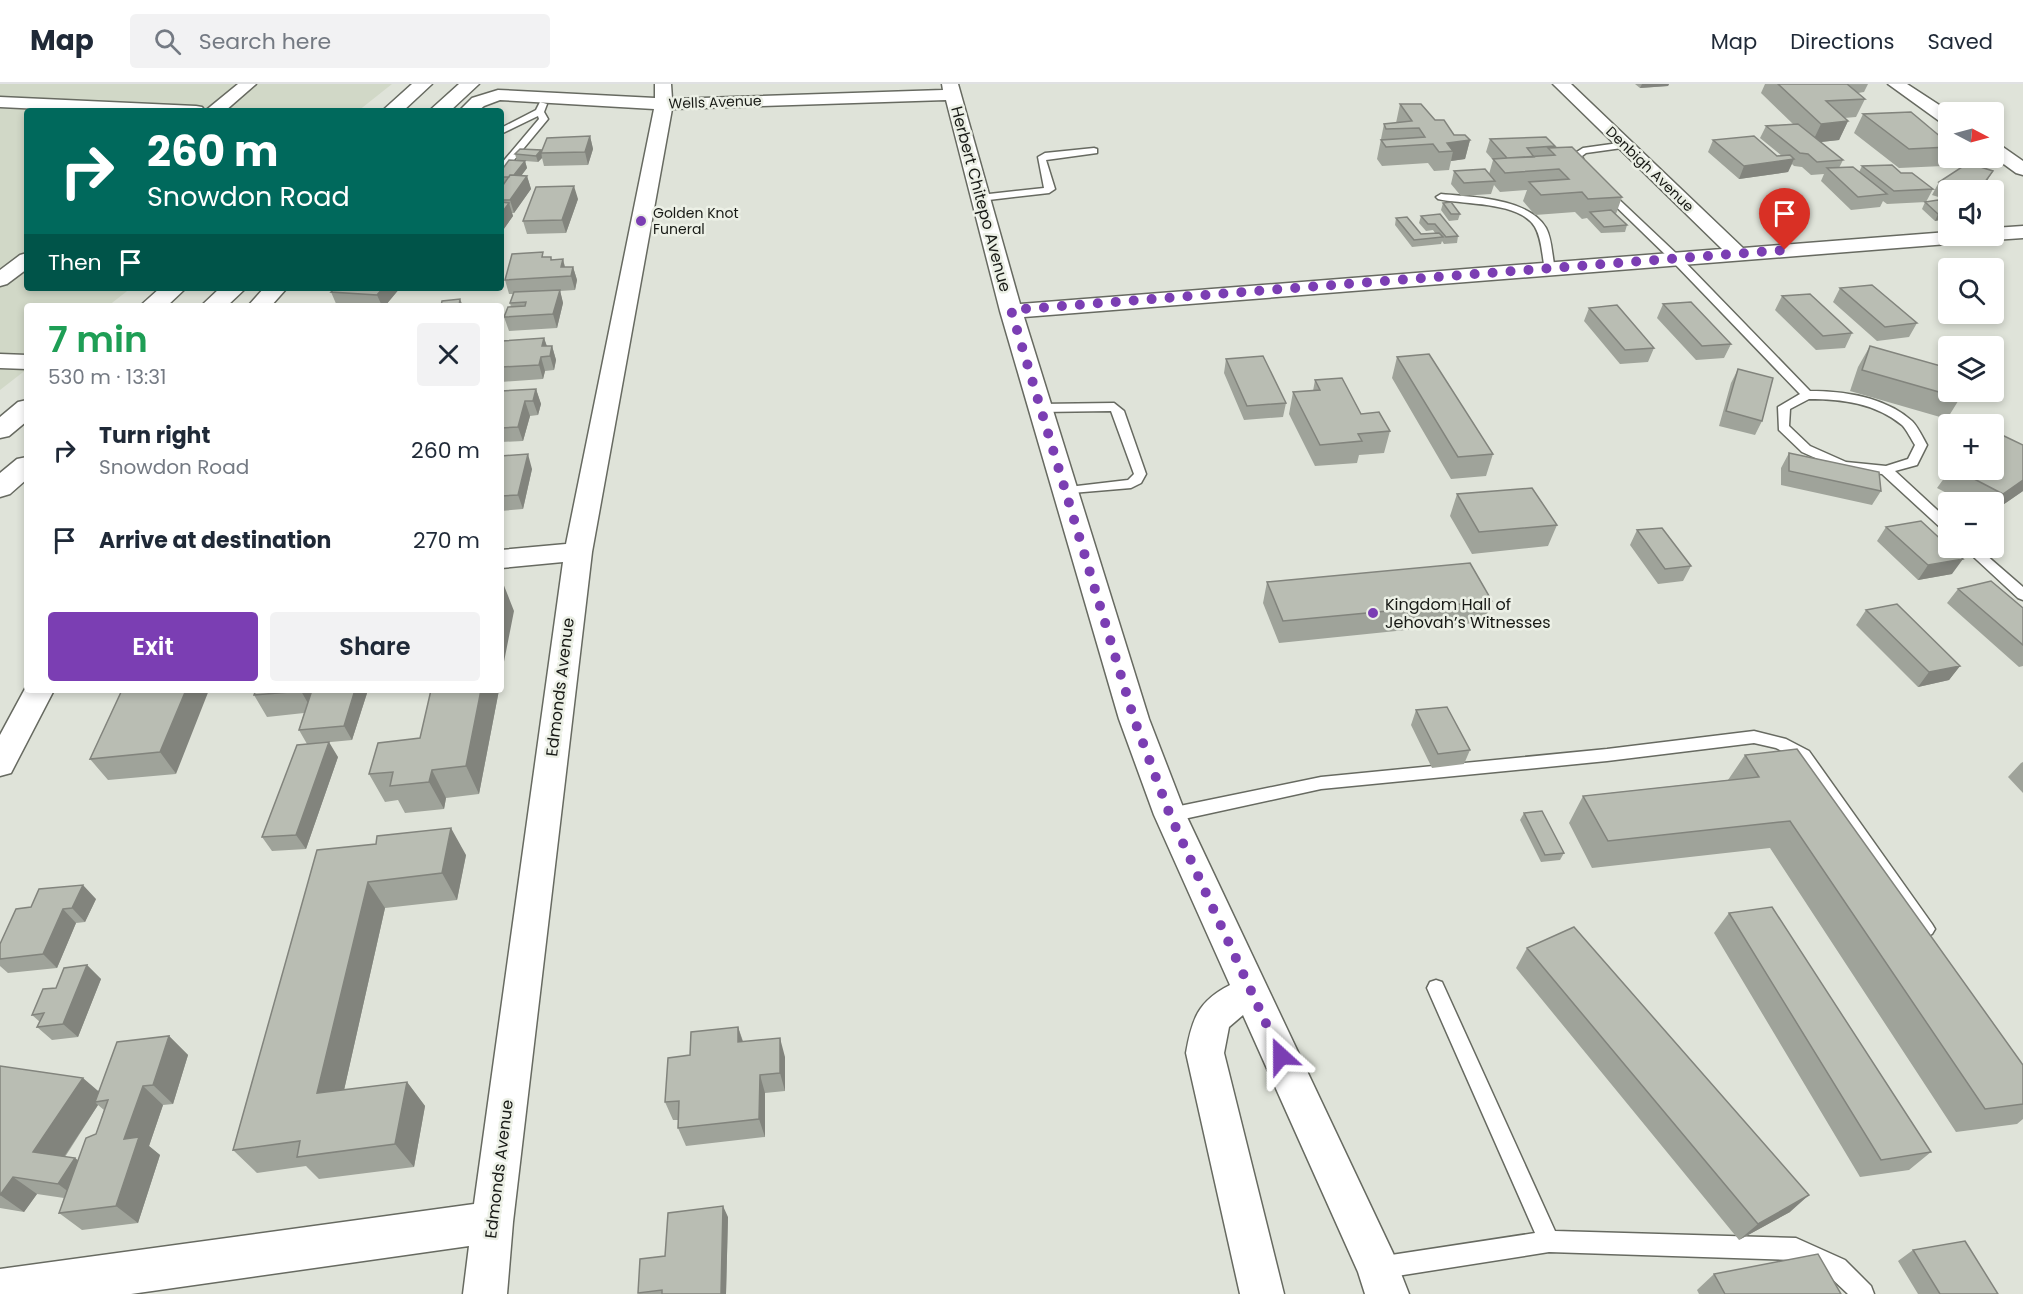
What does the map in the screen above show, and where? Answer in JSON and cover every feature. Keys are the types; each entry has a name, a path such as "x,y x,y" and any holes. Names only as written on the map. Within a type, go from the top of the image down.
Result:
{"highway":[{"path":"395,108 423,84"},
{"path":"443,108 470,84"},
{"path":"156,303 170,291"},
{"path":"216,303 230,291"},
{"path":"0,430 24,410"},
{"path":"0,488 24,468"}],"street":[{"path":"0,116 49,84"},
{"path":"218,108 248,84"},
{"name":"Denbigh Avenue","path":"1562,84 1738,254"},
{"path":"1896,84 1938,112"},
{"name":"Wells Avenue","path":"473,106 493,89 543,105 664,94 951,89"},
{"name":"Herbert Chitepo Avenue","path":"951,89 1011,310 1134,719 1170,815 1382,1281"},
{"name":"Edmonds Avenue","path":"485,1294 492,1222 578,552 664,94"},
{"path":"0,102 131,108"},
{"path":"2004,156 2023,169"},
{"path":"2004,233 2023,232"},
{"path":"1011,310 1938,239"},
{"path":"0,280 24,261"},
{"path":"262,303 273,291"},
{"path":"0,360 24,362"},
{"path":"0,381 24,382"},
{"path":"504,559 578,552"},
{"path":"0,764 37,693"},
{"path":"1252,992 1223,1006 1210,1023 1205,1053 1262,1294"},
{"path":"0,1292 492,1222"}],"lane":[{"path":"504,129 543,105 544,119 504,166"},
{"path":"1587,173 1579,166 1576,155 1583,151 1626,145"},
{"path":"980,198 1046,191 1050,189 1041,159 1045,156 1094,151"},
{"path":"1595,181 1676,259 1807,395"},
{"path":"1441,197 1489,203 1519,210 1533,219 1541,226 1550,269"},
{"path":"1807,395 1841,395 1878,406 1908,424 1921,445 1913,462 1886,470 1844,466 1806,449 1784,427 1784,406 1807,395"},
{"path":"1040,408 1114,406 1118,411 1140,474 1131,484 1065,491"},
{"path":"1886,470 1938,518"},
{"path":"1981,558 2023,596"},
{"path":"1170,815 1322,783 1607,755 1754,737 1780,742 1803,755 1926,929"},
{"path":"1436,988 1549,1241"},
{"path":"1382,1281 1549,1241 1796,1249 1837,1268 1863,1294"}],"shaded area":[{"path":"0,84 392,84 362,108 24,108 24,291 127,291 112,303 24,303 24,371 0,390"}],"building":[{"path":"1778,84 1847,84 1865,99 1826,101 1848,121 1821,124"},
{"path":"1400,104 1421,104 1435,120 1444,120 1454,135 1465,135 1470,140 1447,143 1453,151 1439,152 1433,144 1386,147 1381,140 1425,137 1419,128 1386,129 1384,124 1412,121"},
{"path":"1911,112 1938,135 1938,148 1909,149 1863,114"},
{"path":"1798,124 1843,160 1817,162 1808,154 1800,153 1766,126"},
{"path":"590,136 585,152 541,153 547,138"},
{"path":"1754,136 1777,156 1790,155 1794,159 1744,166 1713,140"},
{"path":"1546,137 1555,146 1527,148 1534,157 1507,158 1490,139"},
{"path":"1572,147 1622,197 1588,199 1582,192 1541,195 1529,182 1569,179 1559,169 1505,173 1493,159 1555,155 1548,148"},
{"path":"520,149 541,150 536,156 515,154"},
{"path":"509,160 525,161 514,175 509,177 504,177 504,167"},
{"path":"1892,165 1901,173 1912,173 1933,189 1894,191 1862,166"},
{"path":"1853,167 1887,194 1858,197 1827,168"},
{"path":"1960,168 1984,168 1993,171 1986,180 1942,180"},
{"path":"1485,169 1495,181 1464,183 1454,171"},
{"path":"510,175 527,176 510,200 504,200 504,184"},
{"path":"574,186 562,220 523,221 536,187"},
{"path":"1938,200 1938,214 1925,202"},
{"path":"1451,202 1460,214 1451,214 1443,203"},
{"path":"1611,210 1627,225 1604,227 1590,212"},
{"path":"1440,214 1458,236 1446,237 1435,224 1428,224 1421,216"},
{"path":"1407,217 1421,234 1439,233 1443,237 1414,240 1396,218"},
{"path":"543,252 542,257 551,257 551,260 563,259 561,267 573,267 571,276 505,280 512,254"},
{"path":"1872,285 1917,323 1885,327 1840,288"},
{"path":"560,290 553,314 504,317 508,307 525,306 526,302 510,303 514,292"},
{"path":"332,291 380,291 377,295"},
{"path":"1810,294 1852,333 1823,336 1782,296"},
{"path":"460,299 459,303 442,303 442,301"},
{"path":"1691,302 1731,344 1702,346 1663,304"},
{"path":"1617,305 1654,348 1625,350 1589,308"},
{"path":"544,338 542,346 552,346 550,356 541,357 539,365 504,367 504,341"},
{"path":"1870,346 1938,365 1938,392 1862,370"},
{"path":"1429,354 1493,454 1458,457 1397,357"},
{"path":"1263,356 1286,403 1247,406 1226,359"},
{"path":"1738,369 1773,378 1762,421 1726,411"},
{"path":"1342,378 1361,414 1379,412 1390,431 1358,434 1362,441 1320,445 1293,392 1320,390 1315,380"},
{"path":"536,389 533,401 525,401 518,427 504,428 504,391"},
{"path":"2004,436 2023,445 2023,480 2004,493 1976,480 2004,480"},
{"path":"1789,453 1879,472 1881,491 1789,471"},
{"path":"528,454 518,495 504,496 504,456"},
{"path":"1532,488 1557,525 1479,532 1457,494"},
{"path":"1921,521 1938,537 1938,558 1963,559 1928,565 1886,527"},
{"path":"1662,528 1691,566 1665,569 1637,530"},
{"path":"1470,563 1492,601 1283,621 1267,582"},
{"path":"1991,581 2023,608 2023,645 1958,589"},
{"path":"1897,604 1960,666 1929,672 1866,610"},
{"path":"121,693 185,693 160,752 90,759"},
{"path":"255,693 278,693 254,695"},
{"path":"311,693 354,693 344,726 299,730"},
{"path":"430,693 480,693 466,766 432,770 429,782 390,786 393,772 369,774 378,743 420,738"},
{"path":"1447,707 1470,750 1438,754 1416,710"},
{"path":"329,742 296,835 262,837 297,745"},
{"path":"1797,749 2023,1065 2023,1104 1985,1109 1790,821 1608,841 1583,796 1759,777 1745,755"},
{"path":"1542,811 1564,853 1545,855 1524,813"},
{"path":"451,828 442,873 368,882 317,1093 407,1082 395,1144 297,1157 300,1141 233,1150 317,850 376,844 377,836"},
{"path":"83,885 72,908 63,909 43,954 0,959 0,944 16,909 31,907 39,889"},
{"path":"1772,907 1931,1152 1881,1160 1729,913"},
{"path":"1574,927 1809,1195 1758,1224 1527,948"},
{"path":"87,965 63,1024 37,1027 44,1013 32,1015 43,989 56,988 64,968"},
{"path":"738,1027 738,1042 780,1038 780,1073 760,1075 759,1119 678,1128 679,1101 665,1102 668,1058 690,1055 691,1032"},
{"path":"169,1036 153,1085 143,1086 124,1139 139,1137 116,1206 59,1213 86,1138 96,1134 108,1100 95,1102 117,1042"},
{"path":"0,1066 83,1078 33,1152 75,1158 58,1184 13,1177 0,1195"},
{"path":"723,1206 721,1294 662,1294 662,1290 638,1293 640,1259 665,1256 668,1213"},
{"path":"1965,1241 1998,1294 1940,1294 1913,1250"},
{"path":"1818,1254 1841,1294 1725,1294 1714,1274"}],"place":[{"name":"Golden Knot Funeral","path":"641,221"},
{"name":"Kingdom Hall of Jehovah’s Witnesses","path":"1373,613"}],"route":[{"path":"1281,1056 1170,815 1134,719 1011,310 1785,250"}]}
